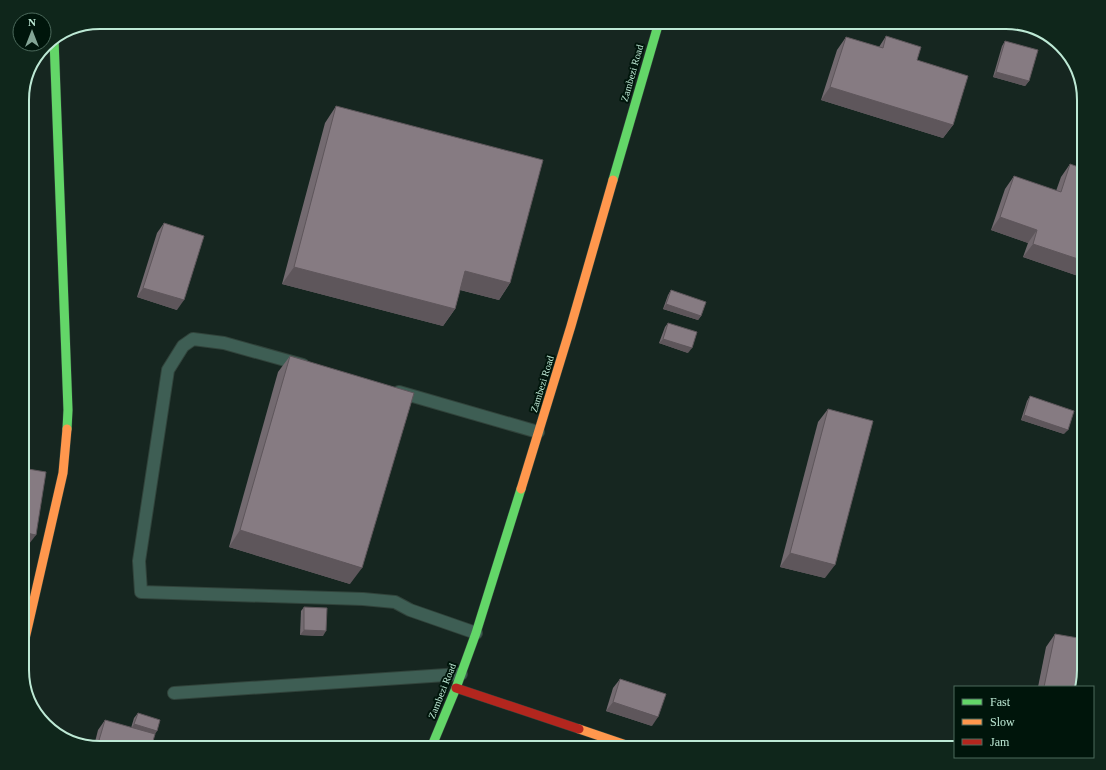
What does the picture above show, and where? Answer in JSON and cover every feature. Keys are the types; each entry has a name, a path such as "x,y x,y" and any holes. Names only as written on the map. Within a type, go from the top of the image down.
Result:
{"street":[{"name":"Zambezi Road","path":"437,741 476,633 571,326 657,29"},
{"path":"29,621 62,473 67,441 67,394 54,46"},
{"path":"456,688 614,741"}],"lane":[{"path":"316,369 224,343 193,339 184,346 168,370 139,561 141,592 362,599 395,602 410,610 476,633"},
{"path":"385,388 538,432"},
{"path":"174,693 461,674"}],"building":[{"path":"886,36 921,47 917,60 968,76 953,125 830,87 846,37 883,48"},
{"path":"1005,41 1038,50 1029,81 996,72"},
{"path":"336,106 543,160 510,283 465,271 455,309 294,267"},
{"path":"1070,164 1077,166 1077,259 1033,244 1037,230 1000,217 1014,176 1061,192"},
{"path":"164,223 204,236 184,300 143,288"},
{"path":"671,290 706,302 701,316 666,304"},
{"path":"668,323 697,332 692,348 663,339"},
{"path":"290,356 414,393 362,568 240,530"},
{"path":"1030,396 1074,411 1068,430 1024,415"},
{"path":"828,409 873,421 835,565 790,553"},
{"path":"29,469 46,472 36,535 29,534"},
{"path":"304,607 327,608 326,631 304,630"},
{"path":"1055,634 1077,638 1077,674 1075,686 1044,686"},
{"path":"620,679 666,694 658,717 613,702"},
{"path":"138,713 160,720 157,731 134,724"},
{"path":"105,720 155,734 153,741 99,741"}],"traffic: fast":[{"path":"613,180 657,29"},
{"path":"54,46 68,410 67,429"},
{"path":"434,741 456,688 476,633 521,489"}],"traffic: slow":[{"path":"521,489 571,326 613,180"},
{"path":"29,621 63,473 67,429"},
{"path":"579,729 614,741"}],"traffic: jam":[{"path":"456,688 579,729"}]}
